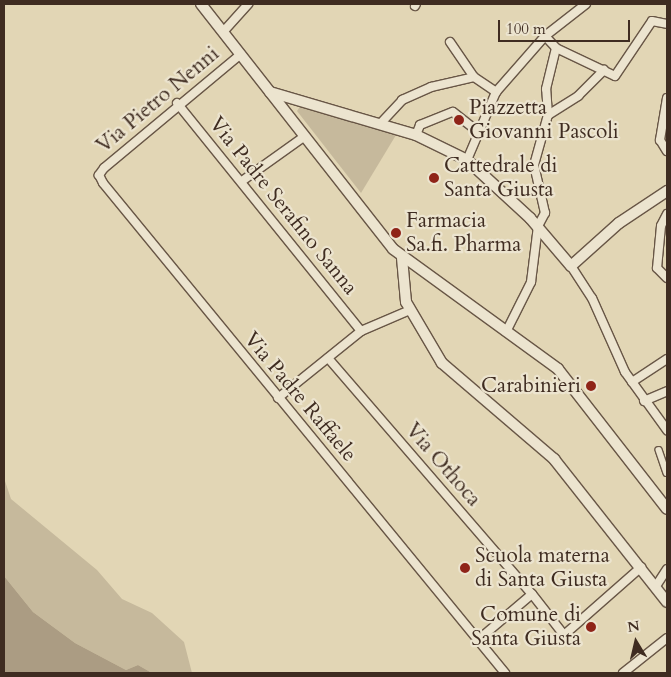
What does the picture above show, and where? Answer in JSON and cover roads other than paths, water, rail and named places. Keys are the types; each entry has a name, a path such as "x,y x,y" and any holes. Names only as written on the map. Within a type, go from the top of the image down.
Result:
{"main road":[{"path":"201,4 402,258 421,274 506,332 574,384 667,509"},
{"path":"270,92 416,135 467,160 538,226 570,266 667,193"},
{"path":"402,258 403,286 410,310 442,363 554,459 667,602"},
{"path":"403,286 412,276 421,274"}],"street":[{"path":"223,32 248,4"},
{"path":"467,160 496,92 544,36 586,4"},
{"path":"544,36 556,48 615,76 652,21 667,24"},
{"path":"450,42 474,77 496,92"},
{"path":"506,332 531,282 538,226 545,213 534,165 548,115 546,89 556,48"},
{"name":"Via Pietro Nenni","path":"99,175 177,103 240,54"},
{"path":"548,115 578,96 604,70"},
{"path":"380,124 402,100 474,77"},
{"path":"667,98 660,140 667,151"},
{"name":"Via Padre Serafino Sanna","path":"177,103 242,181 361,331"},
{"path":"416,135 420,125 453,112 479,132"},
{"path":"242,181 305,136"},
{"name":"Via Padre Raffaele","path":"99,175 112,198 505,673"},
{"path":"667,214 661,226 657,268 667,278"},
{"path":"570,266 592,298 632,382 667,430"},
{"path":"278,398 361,331 410,310"},
{"name":"Via Othoca","path":"328,358 532,594 564,635 641,567"},
{"path":"632,382 667,360"},
{"path":"644,401 667,390"},
{"path":"659,450 667,473"},
{"path":"656,586 667,570"},
{"path":"478,640 532,594"},
{"path":"627,672 667,638"}],"place":[{"name":"Piazzetta Giovanni Pascoli","path":"459,120"},
{"name":"Cattedrale di Santa Giusta","path":"434,178"},
{"name":"Farmacia Sa.fi. Pharma","path":"396,233"},
{"name":"Carabinieri","path":"591,386"},
{"name":"Scuola materna di Santa Giusta","path":"465,568"},
{"name":"Comune di Santa Giusta","path":"591,627"}]}
